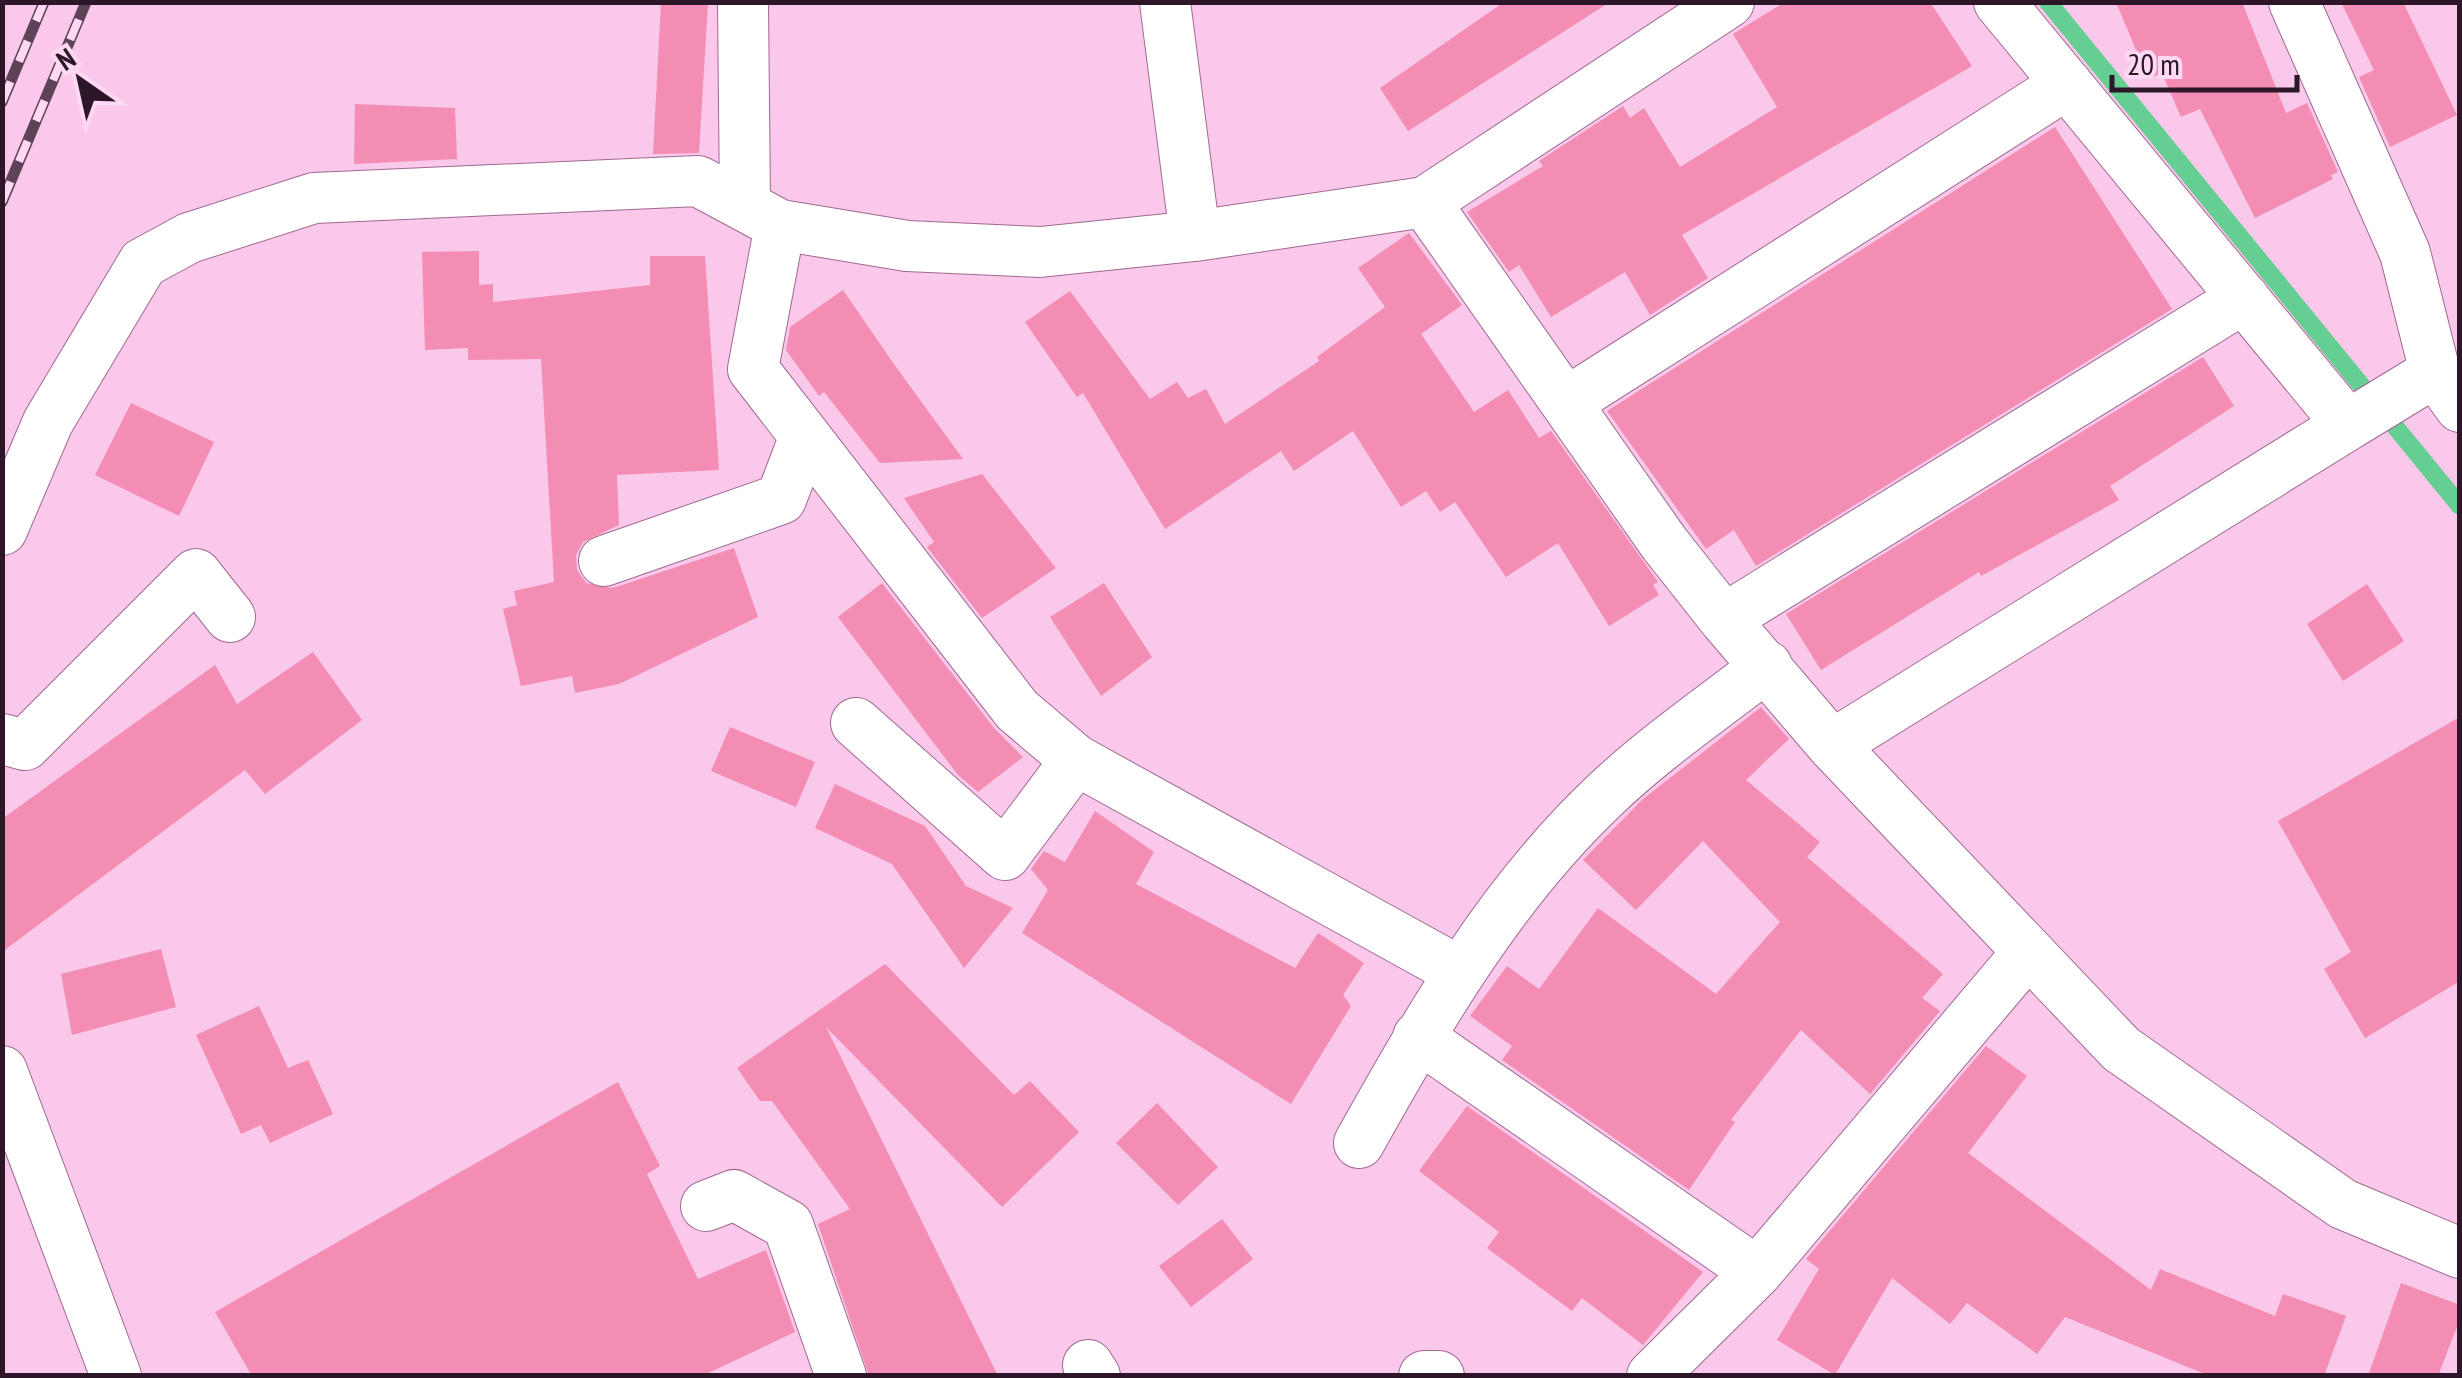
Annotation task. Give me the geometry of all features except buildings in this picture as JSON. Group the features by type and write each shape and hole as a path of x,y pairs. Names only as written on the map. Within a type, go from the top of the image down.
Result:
{"street":[{"path":"743,2 762,215 753,369 1017,710 1076,760 1460,972"},
{"path":"1165,2 1195,236"},
{"path":"2,530 48,422 143,262 189,238 314,198 698,180 762,215 907,246 1040,252 1195,236 1425,202 1729,2"},
{"path":"1999,2 2348,425"},
{"path":"1832,744 2348,425 2434,389 2405,253 2294,2"},
{"path":"1567,402 2066,84"},
{"path":"1425,202 1664,543 1724,619 1832,744 2121,1049 2343,1204 2460,1253"},
{"path":"1724,619 2244,298"},
{"path":"604,560 781,499 805,436"},
{"path":"2,739 26,745 196,574 230,617"},
{"path":"1359,1143 1418,1037 1515,891 1606,794 1766,666"},
{"path":"856,723 1005,855 1076,760"},
{"path":"1652,1376 1756,1272 2028,952"},
{"path":"1418,1037 1756,1272"},
{"path":"2,1071 116,1376"},
{"path":"706,1206 734,1195 788,1226 841,1376"},
{"path":"1424,1376 1439,1376"}],"waterway":[{"path":"2048,2 2460,506"}],"railway":[{"path":"2,102 44,2"},
{"path":"2,202 86,2"}]}
